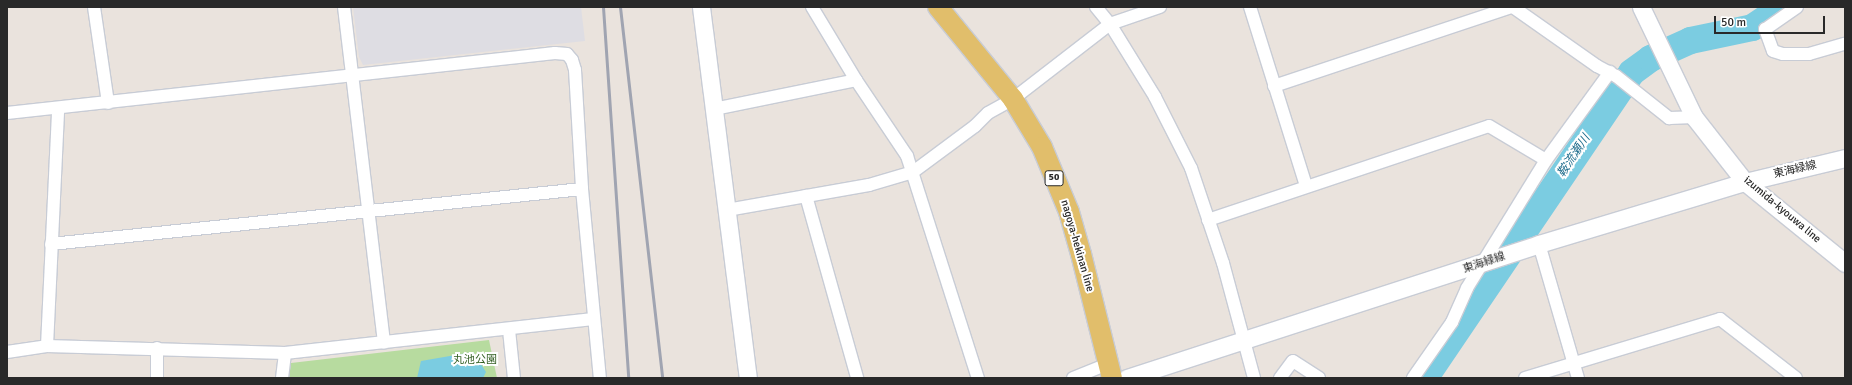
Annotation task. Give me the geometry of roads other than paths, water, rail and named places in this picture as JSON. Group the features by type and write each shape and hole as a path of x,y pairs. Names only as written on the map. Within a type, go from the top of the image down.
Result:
{"main road":[{"path":"701,7 748,378"},
{"name":"nagoya-hekinan line","path":"938,7 1013,99 1042,147 1069,212 1110,371"},
{"name":"izumida-kyouwa line","path":"1641,7 1659,40 1694,117 1745,182 1845,263"},
{"name":"東海緑線","path":"1127,378 1534,246 1745,182 1845,158"}],"street":[{"path":"94,7 108,103"},
{"path":"344,7 350,76 384,343"},
{"path":"812,7 856,80 907,156 978,378"},
{"path":"1096,7 1110,24 1155,96 1187,161 1208,220 1245,339 1254,378"},
{"path":"727,210 869,185 913,172 975,126 988,113 1013,99 1110,24 1160,7"},
{"path":"1250,7 1306,186"},
{"path":"1274,86 1512,7 1597,66 1613,74 1668,118 1694,117"},
{"path":"1797,7 1765,29 1774,51 1783,54 1809,54 1845,44"},
{"path":"7,113 58,109 555,52 567,54 572,60 575,70 582,189 593,319 600,378"},
{"path":"1412,378 1452,322 1467,288 1490,261 1546,160 1613,74"},
{"path":"714,109 856,80"},
{"path":"47,346 58,109"},
{"path":"1208,220 1489,126 1546,160"},
{"path":"51,244 582,189"},
{"path":"806,196 857,378"},
{"path":"1534,246 1578,378"},
{"path":"7,352 47,346 157,348 285,353 509,330 593,319"},
{"path":"1525,378 1720,319 1796,378"},
{"path":"509,330 514,378"},
{"path":"157,348 157,378"},
{"path":"282,378 285,353"},
{"path":"1280,378 1293,361 1319,378"},
{"path":"1073,378 1110,371"}],"water":[{"path":"473,352 486,372 483,378 417,378 421,361"}],"waterway":[{"name":"鞍流瀬川","path":"1424,378 1631,72 1650,58 1690,40 1752,27 1782,7"}],"railway":[{"path":"603,7 628,378"},
{"path":"620,7 662,378"}],"park label":[{"name":"丸池公園","path":"475,360"}]}
